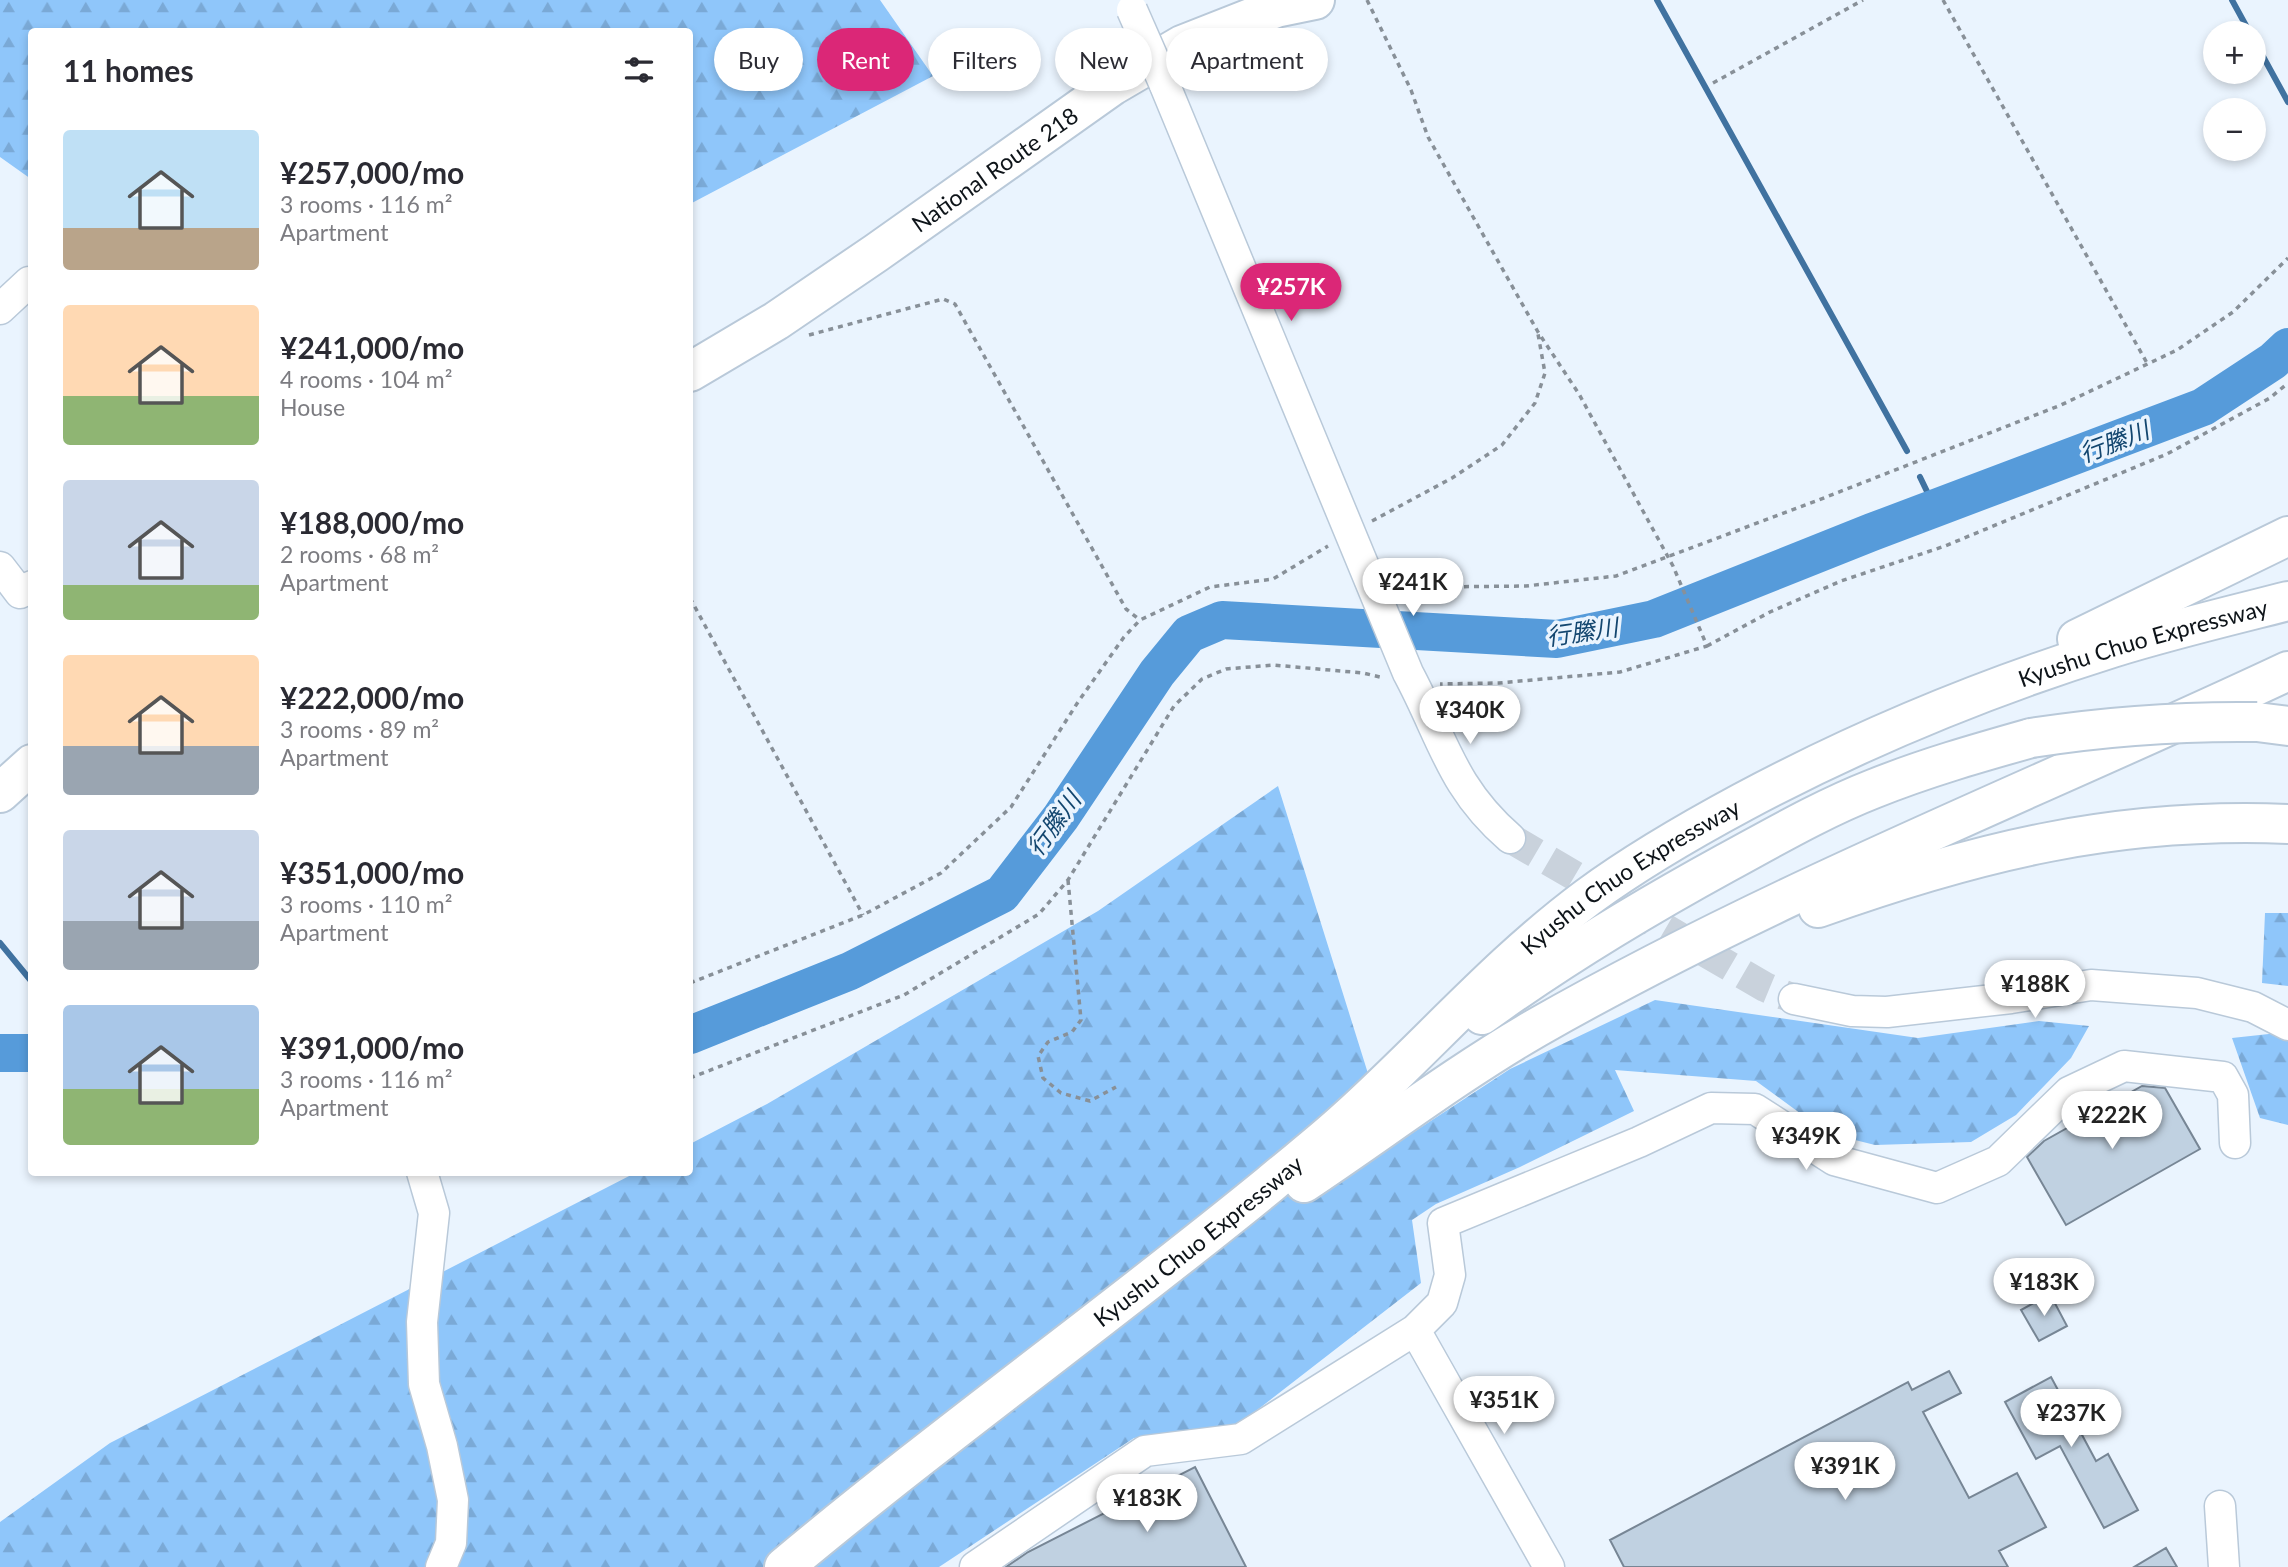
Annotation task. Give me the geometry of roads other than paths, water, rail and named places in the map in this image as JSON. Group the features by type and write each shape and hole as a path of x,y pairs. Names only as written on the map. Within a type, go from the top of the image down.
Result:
{"highway":[{"name":"National Route 218","path":"693,370 776,321 877,253 1112,86 1182,45 1276,8 1315,0"},
{"path":"1886,731 2004,677 2288,536"},
{"name":"Kyushu Chuo Expressway","path":"1363,1126 1514,958 1585,899 1669,843 1780,782 1886,731 2112,648 2288,601"},
{"name":"Kyushu Chuo Expressway","path":"783,1567 969,1417 1194,1245 1363,1126 1436,1090 1492,1054 1721,930 1877,856 2288,671"},
{"path":"1363,1126 1408,1070 1512,993 1703,876 1821,813 1871,790 1919,771 2031,738 2146,723 2202,721 2273,724"},
{"path":"0,793 28,768"},
{"path":"1363,1126 1502,1060 1657,978 1783,923 1892,882 1995,852 2083,835 2181,824 2288,824"}],"street":[{"path":"1130,5 1370,582 1451,767 1488,819 1510,838"},
{"path":"0,309 28,283"},
{"path":"0,567 20,593 28,588"},
{"path":"1794,999 1852,1011 1887,1012 2011,998 2091,985 2197,993 2253,1007 2288,1025"},
{"path":"975,1567 1145,1451 1241,1439 1415,1330 1442,1303 1450,1275 1443,1223 1639,1142 1711,1108 1755,1109 1834,1160 1937,1188 1998,1161 2069,1092 2124,1066 2223,1077 2233,1095 2235,1143"},
{"path":"423,1176 434,1213 422,1322 424,1384 442,1446 453,1500 451,1543 441,1567"},
{"path":"1415,1330 1549,1567"},
{"path":"2220,1506 2224,1567"}],"waterway":[{"path":"1657,0 1907,451"},
{"path":"2232,0 2243,21"},
{"path":"2266,62 2288,102"},
{"name":"行縢川","path":"693,1034 850,971 1002,894 1061,817 1157,673 1189,634 1222,620 1557,639 1654,619 1872,532 2203,407 2273,361 2288,347"},
{"path":"1920,477 1935,508"},
{"path":"0,943 28,977"},
{"name":"行縢川","path":"0,1053 28,1053"}],"tunnel":[{"path":"1510,838 1765,987 1794,999"}]}
